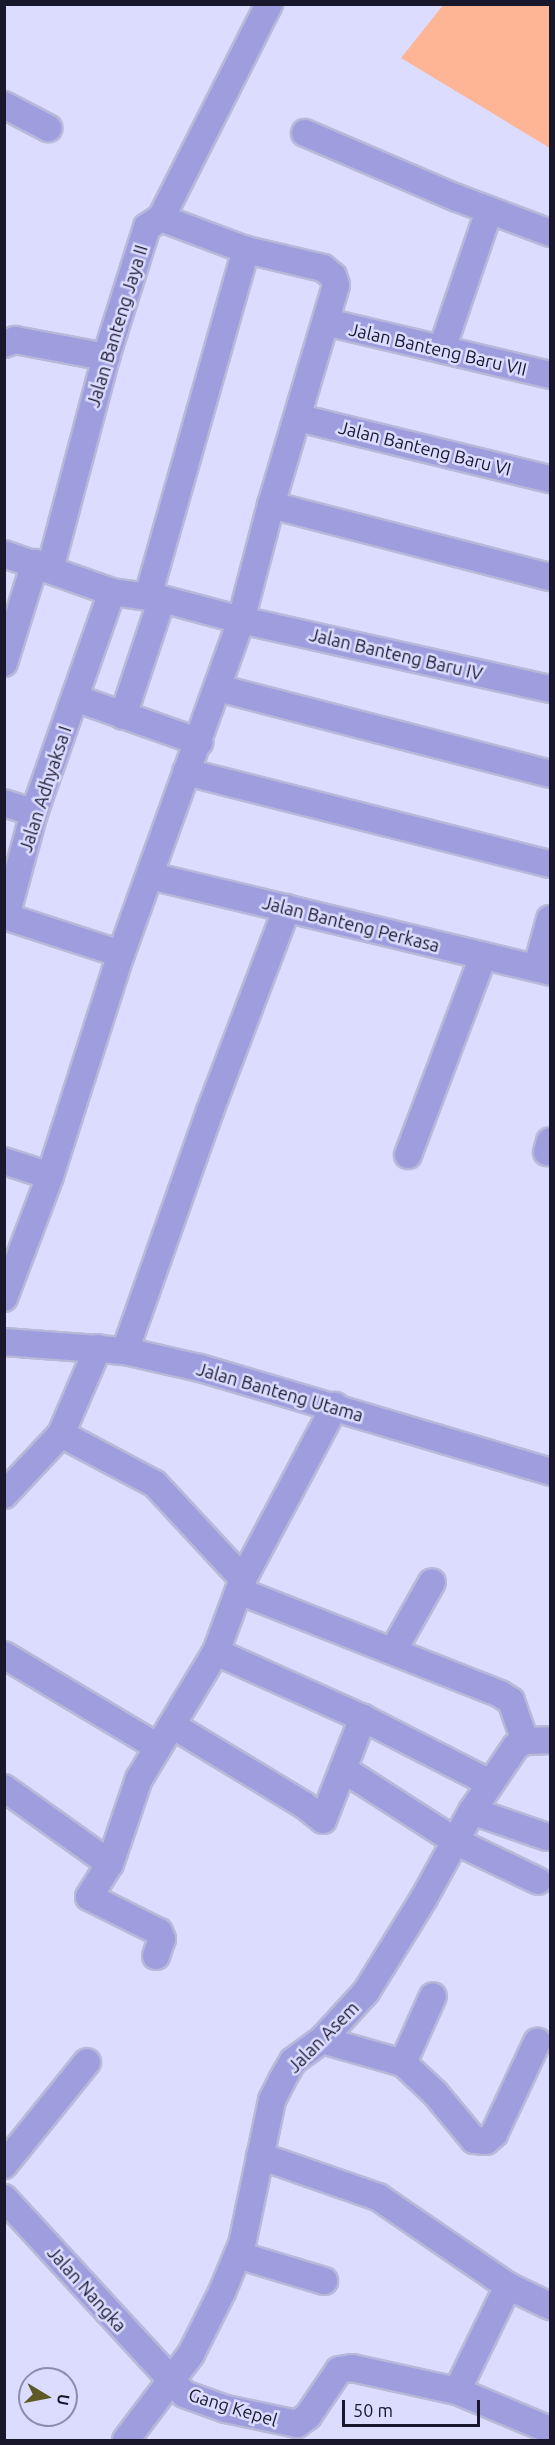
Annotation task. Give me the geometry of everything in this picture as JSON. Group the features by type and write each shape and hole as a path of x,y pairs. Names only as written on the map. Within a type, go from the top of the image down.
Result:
{"street":[{"name":"Jalan Banteng Jaya II","path":"6,653 43,566 105,357 147,227 160,218 269,4"},
{"path":"4,105 48,128"},
{"path":"305,133 489,212 550,233"},
{"path":"441,349 489,212"},
{"path":"4,1298 50,1176 122,954 186,772 219,688 241,620 271,505 336,285 333,276 323,268 246,250 160,218"},
{"path":"123,716 246,250"},
{"name":"Jalan Banteng Baru VII","path":"326,322 550,375"},
{"path":"4,344 15,340 105,357"},
{"name":"Jalan Banteng Baru VI","path":"298,418 550,479"},
{"path":"271,505 550,577"},
{"name":"Jalan Banteng Baru IV","path":"4,554 112,592 155,598 241,620 550,689"},
{"name":"Jalan Adhyaksa I","path":"5,916 34,813 112,592"},
{"path":"219,688 550,774"},
{"path":"75,698 199,742"},
{"path":"186,772 550,864"},
{"path":"4,802 34,813"},
{"name":"Jalan Banteng Perkasa","path":"151,876 544,969"},
{"path":"125,1351 210,1111 287,908"},
{"path":"5,916 122,954"},
{"path":"544,969 550,919"},
{"path":"408,1155 483,956"},
{"path":"4,1161 50,1176"},
{"name":"Jalan Banteng Utama","path":"4,1342 125,1351 200,1368 335,1406 550,1472"},
{"path":"4,1495 61,1434 98,1348"},
{"path":"156,1956 162,1939 159,1932 89,1898 110,1864 140,1779 216,1652 241,1585 335,1406"},
{"path":"61,1434 155,1484 241,1585 511,1701 525,1741 550,1740"},
{"path":"393,1651 432,1582"},
{"path":"216,1652 363,1718 490,1783"},
{"path":"4,1655 158,1747"},
{"path":"172,1725 304,1805 323,1820 363,1718"},
{"name":"Jalan Asem","path":"126,2440 169,2380 191,2354 238,2255 272,2100 309,2049 366,1992 424,1898 472,1810 516,1746 525,1741"},
{"path":"343,1769 455,1841 538,1881"},
{"path":"4,1788 110,1864"},
{"path":"472,1810 547,1837"},
{"path":"403,2063 433,1996"},
{"path":"309,2049 403,2063 435,2093 474,2140 486,2141 494,2134 537,2042"},
{"path":"4,2165 87,2062"},
{"path":"261,2156 384,2200 508,2286 550,2306"},
{"name":"Jalan Nangka","path":"4,2198 169,2380"},
{"path":"238,2255 324,2281"},
{"path":"457,2391 508,2286"},
{"name":"Gang Kepel","path":"169,2380 184,2394 226,2409 297,2424 308,2416 339,2370 344,2368 457,2391 550,2430"}],"shaded area":[{"path":"444,4 550,5 550,148 401,58"}]}
